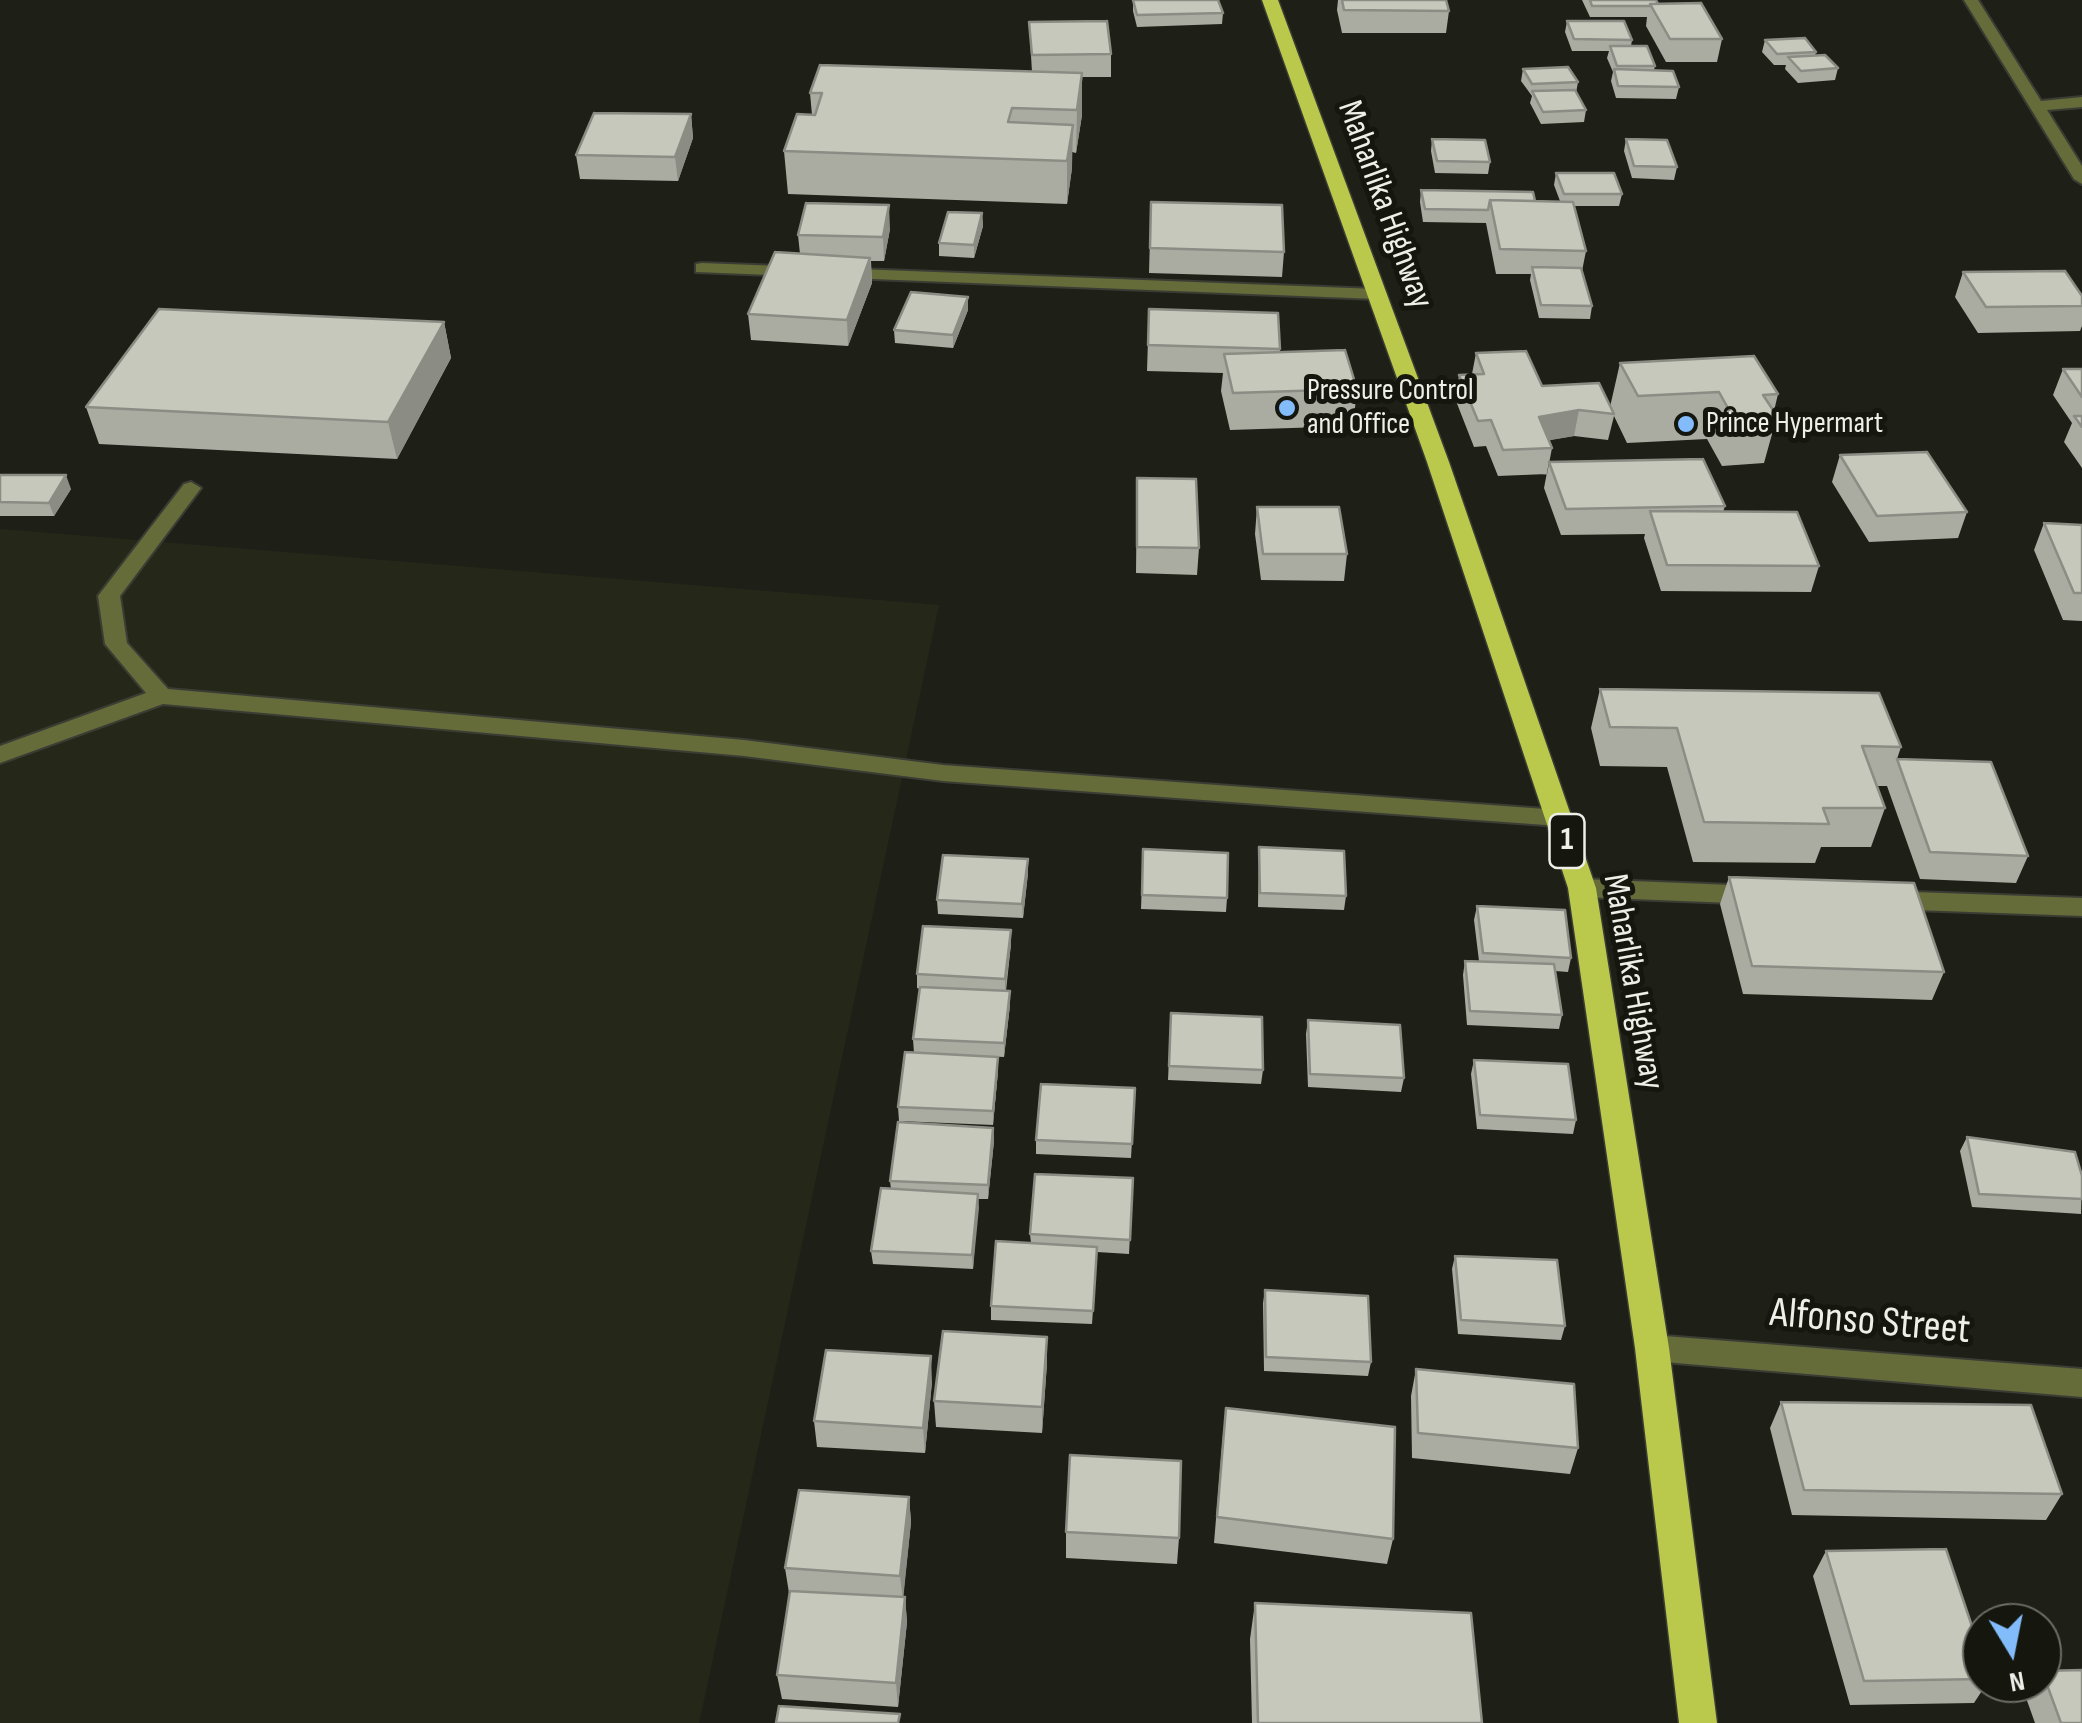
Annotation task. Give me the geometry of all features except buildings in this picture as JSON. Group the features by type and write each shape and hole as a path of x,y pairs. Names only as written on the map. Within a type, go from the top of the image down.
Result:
{"highway":[{"name":"Maharlika Highway","path":"1270,0 1582,888 1652,1348 1698,1723"}],"street":[{"path":"1972,0 2082,179"},
{"path":"2036,106 2082,102"},
{"path":"702,268 1376,294"},
{"path":"161,696 116,644 109,596 191,488"},
{"path":"0,756 161,696 744,748 943,773 1560,818"},
{"path":"1582,888 1779,896"},
{"path":"1858,899 2080,913"},
{"name":"Alfonso Street","path":"1652,1348 2082,1382"}],"shaded area":[{"path":"0,529 939,605 699,1723 0,1723"}],"place":[{"name":"Pressure Control and Office","path":"1287,408"},
{"name":"Prince Hypermart","path":"1686,424"}]}
